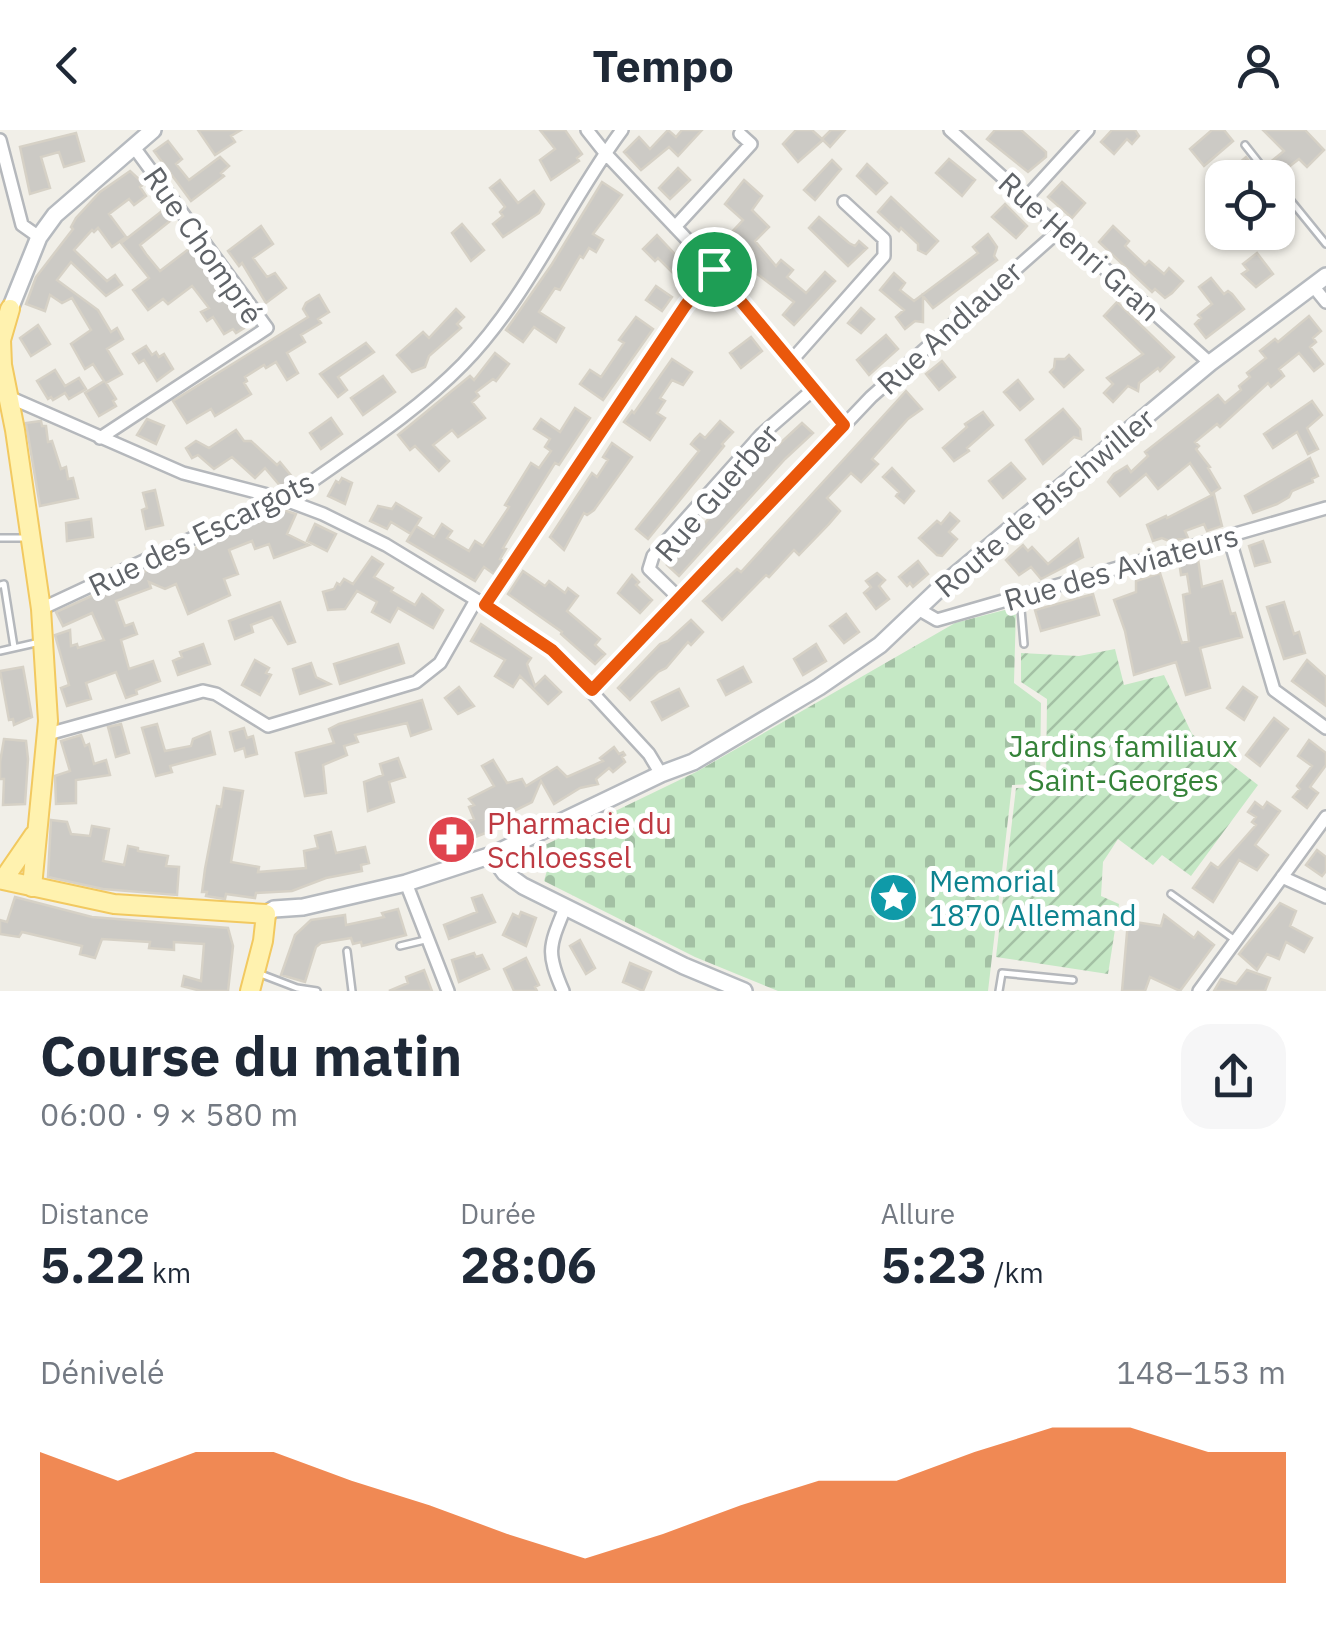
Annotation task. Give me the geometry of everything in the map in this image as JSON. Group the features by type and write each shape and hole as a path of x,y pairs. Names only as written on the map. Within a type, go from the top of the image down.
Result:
{"main road":[{"path":"5,313 1,364 44,641 48,734 32,886"},
{"path":"1,882 36,832"},
{"name":"Route de Bischwiller","path":"1,882 114,904 266,914"},
{"path":"250,991 264,941 266,914"}],"street":[{"path":"5,313 39,238 55,215 153,130"},
{"path":"587,130 714,269 844,425"},
{"name":"Rue des Escargots","path":"41,609 294,494 425,398 465,362 508,306 622,130"},
{"name":"Rue Henri Gran","path":"950,130 1210,363"},
{"path":"1026,198 1088,130"},
{"path":"675,227 751,144 740,134"},
{"path":"0,140 22,225 39,238"},
{"name":"Rue Chompré","path":"100,438 267,328 133,146"},
{"path":"792,360 884,256 884,240 844,202"},
{"name":"Rue Andlauer","path":"592,690 871,397 1062,228"},
{"path":"48,734 203,691 216,694 268,726 416,682 440,663 714,269"},
{"path":"1320,280 1326,302"},
{"name":"Route de Bischwiller","path":"266,914 406,883 492,855 661,774 848,669 1210,363 1320,280"},
{"name":"Rue Guerber","path":"680,599 649,569 653,556 761,436 815,388"},
{"path":"9,397 183,472 282,499 386,545 552,650 649,754 661,774"},
{"name":"Rue des Aviateurs","path":"918,609 937,620 1326,508"},
{"path":"1228,537 1274,690 1326,728"},
{"path":"1198,991 1326,817"},
{"path":"492,855 505,874 565,908 744,991"},
{"path":"1282,877 1326,898"},
{"path":"406,883 448,991"},
{"path":"564,991 550,961 550,944 565,908"}],"lane":[{"path":"1244,145 1257,160"},
{"path":"1295,206 1326,244"},
{"path":"0,538 31,538"},
{"path":"0,585 4,584 14,647"},
{"path":"1019,595 1024,644"},
{"path":"0,651 44,641"},
{"path":"521,863 550,865"},
{"path":"1171,894 1235,940"},
{"path":"400,946 428,939"},
{"path":"346,951 352,991"},
{"path":"256,972 297,988 317,991"},
{"path":"999,991 1002,974 1073,980"}],"green space":[{"path":"1016,607 1014,683 1041,703 1040,784 1012,785 988,991 778,991 695,957 544,881 550,860 545,855 545,845 696,772 955,623"},
{"name":"Jardins familiaux Saint-Georges","path":"1115,649 1124,685 1164,675 1192,734 1258,785 1191,876 1162,855 1153,865 1118,839 1103,862 1101,896 1119,904 1108,974 996,957 1016,788 1046,787 1047,699 1021,682 1021,653 1079,656"}],"building":[{"path":"198,130 241,130 231,136 235,142 215,155"},
{"path":"540,130 565,130 582,154 577,158 579,161 551,180 540,160 555,149"},
{"path":"668,130 676,137 682,130 702,130 678,156 669,147 641,170 624,152 639,137 650,149"},
{"path":"796,130 812,130 822,139 831,130 845,130 830,147 823,140 798,162 783,144"},
{"path":"995,130 1021,130 1046,152 1046,157 1028,172 987,139"},
{"path":"1112,130 1135,130 1139,136 1132,144 1127,139 1114,154 1101,142"},
{"path":"1212,130 1224,130 1233,141 1211,160 1205,160 1204,166 1190,149"},
{"path":"1263,130 1305,130 1324,150 1307,167 1299,159 1273,160 1284,151"},
{"path":"76,133 84,161 64,167 59,152 41,157 50,188 30,194 20,147"},
{"path":"168,141 182,159 176,164 189,180 220,157 229,166 221,173 224,176 191,201 154,151"},
{"path":"949,159 975,180 962,196 936,173"},
{"path":"832,160 841,169 815,200 804,190"},
{"path":"867,164 887,183 876,194 857,176"},
{"path":"678,168 690,180 670,199 659,188"},
{"path":"130,171 144,184 140,187 146,196 134,205 129,199 109,214 126,237 112,247 98,228 74,250 107,281 115,275 122,285 106,296 71,262 57,280 98,310 111,332 117,328 123,339 107,349 122,374 106,383 116,406 99,416 85,393 104,381 93,364 85,369 71,344 91,330 72,298 62,303 50,295 45,311 26,304 36,277 73,229 76,218 100,192"},
{"path":"500,180 518,203 534,191 544,204 539,213 503,237 493,224 503,216 500,212 505,207 490,188"},
{"path":"744,180 762,196 752,210 769,227 755,241 776,266 781,260 793,270 787,277 806,293 825,272 835,281 794,325 783,315 794,302 752,270 747,274 736,261 751,249 732,232 743,220 725,204"},
{"path":"602,182 622,195 593,234 603,240 596,252 589,248 583,258 580,256 560,290 555,288 539,312 564,328 556,342 534,327 523,342 506,330"},
{"path":"1062,182 1085,203 1072,218 1048,197"},
{"path":"891,197 938,241 926,254 901,228 899,231 878,212"},
{"path":"1005,204 1027,226 1016,238 992,217"},
{"path":"162,211 170,221 140,245 146,254 160,271 194,245 205,260 202,263 239,312 249,319 241,323 244,328 224,334 213,317 207,321 201,312 209,308 192,286 168,304 163,299 148,310 133,290 149,278 121,243"},
{"path":"819,217 849,243 855,246 859,241 867,248 848,266 809,228"},
{"path":"462,224 484,250 471,261 452,233"},
{"path":"261,226 273,244 253,258 267,277 275,273 286,288 266,303 242,263 239,266 228,251"},
{"path":"1113,226 1129,241 1125,246 1145,265 1149,261 1164,274 1169,268 1183,281 1172,293 1165,298 1155,289 1152,292 1099,242"},
{"path":"988,234 997,247 997,260 933,308 923,296 923,322 915,321 905,329 896,317 904,310 880,290 894,273 905,283 900,290 914,301 978,253 973,247"},
{"path":"657,235 686,266 676,276 643,249"},
{"path":"1257,253 1273,274 1256,287 1242,274 1248,270 1243,264"},
{"path":"1211,278 1244,309 1206,338 1195,324 1201,318 1198,315 1212,304 1199,287"},
{"path":"656,286 672,297 662,311 646,300"},
{"path":"319,295 329,312 318,319 321,323 301,335 305,342 287,353 298,373 287,380 276,362 266,368 264,365 245,377 251,394 215,416 211,409 187,423 173,401 308,317 303,309 306,303"},
{"path":"1117,302 1174,357 1139,383 1138,391 1128,386 1113,402 1104,393 1113,384 1107,378 1143,354 1104,316"},
{"path":"861,308 874,319 861,333 848,323"},
{"path":"456,309 464,317 457,324 461,328 429,356 425,367 412,372 397,355 423,332 429,338"},
{"path":"1309,316 1321,331 1310,347 1323,364 1314,371 1299,353 1279,369 1284,376 1271,387 1268,383 1220,427 1217,424 1195,442 1220,488 1211,494 1190,463 1158,489 1146,474 1120,496 1108,482 1114,474 1127,466 1131,472 1148,456 1145,452 1218,395 1225,403 1241,390 1239,386 1250,377 1247,373 1266,358 1260,351 1275,339 1278,342"},
{"path":"636,317 653,329 603,400 580,384 590,370 601,377 624,343 619,340"},
{"path":"38,325 50,344 31,356 20,338"},
{"path":"886,335 898,349 869,375 857,360"},
{"path":"751,337 762,351 741,368 730,353"},
{"path":"366,343 374,352 338,377 347,390 338,397 320,374"},
{"path":"146,346 152,355 164,354 173,369 157,381 144,360 139,363 133,354"},
{"path":"495,353 509,364 496,381 493,379 476,392 479,396 472,402 485,418 458,437 452,430 433,445 449,461 439,471 415,446 410,450 398,435 470,376 474,380"},
{"path":"1069,355 1083,370 1064,387 1050,372 1055,359"},
{"path":"672,359 692,372 683,385 672,380 660,398 665,401 657,413 665,418 650,440 624,422"},
{"path":"942,361 955,377 939,390 926,374"},
{"path":"55,370 65,386 79,378 86,389 69,399 65,393 48,399 37,381"},
{"path":"383,376 395,392 363,415 351,398"},
{"path":"1018,380 1033,399 1020,410 1004,392"},
{"path":"906,391 922,409 872,459 878,464 861,482 851,473 827,498 840,511 829,524 799,555 794,550 769,577 766,575 722,620 703,601 737,569 741,572"},
{"path":"1312,401 1322,415 1307,428 1318,449 1308,454 1297,432 1273,448 1264,434"},
{"path":"575,408 590,418 530,503 503,548 503,561 494,574 484,567 475,581 407,541 416,526 434,537 442,524 452,531 447,538 469,551 475,541 483,546 531,463 539,468 551,451 545,447 550,439 534,429 541,419 560,432"},
{"path":"1063,409 1080,429 1081,439 1074,437 1043,464 1026,440"},
{"path":"983,412 993,425 954,461 943,448 967,427 965,424"},
{"path":"331,418 342,434 321,449 310,433"},
{"path":"147,419 164,426 156,444 137,435"},
{"path":"41,421 61,469 66,467 68,479 73,478 78,498 40,506 26,423"},
{"path":"720,421 733,432 648,539 636,529 699,451 691,444 700,434 705,438"},
{"path":"802,423 813,433 679,576 667,565 766,455 762,452 769,444 774,449"},
{"path":"236,430 244,441 251,441 277,465 280,462 294,479 282,488 265,468 255,478 232,457 214,469 198,455 192,458 186,448 196,441 209,448"},
{"path":"612,443 632,457 594,510 584,513 564,550 550,537 592,473 597,477 608,460 603,457"},
{"path":"1310,458 1318,476 1313,482 1292,491 1277,504 1253,513 1245,496"},
{"path":"1011,463 1025,479 1003,498 989,481"},
{"path":"892,468 914,491 904,503 896,496 899,492 883,477"},
{"path":"342,478 352,483 345,504 328,496"},
{"path":"155,490 163,525 146,529 143,493"},
{"path":"1214,494 1222,526 1207,531 1204,524 1185,531 1188,538 1153,541 1147,525"},
{"path":"396,503 421,518 411,534 391,522 387,529 370,521 378,506 392,509"},
{"path":"280,509 296,514 287,534 309,545 274,558 269,544 255,549 252,541 229,550 238,574 224,579 230,595 188,614 176,584 165,589 149,582 151,588 116,601 125,626 133,623 137,634 121,640 129,669 153,661 160,681 126,698 116,672 86,683 91,699 67,706 61,688 69,685 55,635 70,630 71,646 77,644 78,648 104,640 92,613 63,626 56,612 128,585 126,580"},
{"path":"950,513 959,521 949,532 957,539 942,556 937,555 919,538"},
{"path":"91,519 93,537 67,541 66,523"},
{"path":"315,524 336,534 327,551 307,541"},
{"path":"1078,539 1083,557 1041,579 1031,567 1019,575 1006,560 1023,545 1028,551 1032,547 1048,564"},
{"path":"1263,541 1270,562 1255,566 1249,546"},
{"path":"372,557 383,564 374,577 393,588 391,591 415,605 422,594 443,610 433,628 398,608 390,622 372,612 377,602 357,591 345,609 328,610 323,592 334,589 344,579 353,584"},
{"path":"1198,559 1202,587 1222,581 1242,637 1200,648 1210,688 1186,695 1176,662 1134,675 1114,600 1136,592 1136,581 1160,573 1182,643 1189,641 1183,595 1190,593 1187,574 1181,575 1179,561"},
{"path":"918,561 928,574 913,587 910,583 907,586 899,577"},
{"path":"523,571 545,586 549,581 565,593 568,588 578,596 567,611 600,639 595,645 605,654 595,664 562,632 508,594"},
{"path":"877,573 885,580 879,586 889,599 876,609 864,593 871,587 866,581"},
{"path":"632,575 639,582 636,585 652,600 640,613 618,593"},
{"path":"1093,594 1099,615 1041,631 1035,610"},
{"path":"280,602 295,642 288,644 272,617 251,625 253,632 235,639 229,621"},
{"path":"1284,602 1305,653 1284,659 1267,607"},
{"path":"846,614 859,632 844,643 830,626"},
{"path":"691,620 703,632 630,700 618,688 660,644"},
{"path":"481,624 531,658 527,664 535,686 545,676 561,692 548,704 520,676 513,687 495,676 505,660 471,641"},
{"path":"203,644 210,664 178,675 173,661 182,657 180,652"},
{"path":"398,644 404,663 340,684 334,664"},
{"path":"816,644 826,661 803,675 794,659"},
{"path":"255,660 269,668 266,673 271,675 260,695 242,685"},
{"path":"1307,660 1326,677 1326,706 1292,681"},
{"path":"311,663 316,677 330,684 300,694 293,669"},
{"path":"23,667 32,717 14,725 13,719 9,720 0,671"},
{"path":"743,667 751,682 726,695 718,680"},
{"path":"459,687 474,706 458,714 445,698"},
{"path":"1243,687 1257,697 1244,720 1227,708"},
{"path":"679,689 688,706 662,720 652,702"},
{"path":"422,700 431,729 411,736 407,723 355,735 358,742 344,746 347,755 323,765 326,793 305,796 296,753 334,743 329,729 339,724"},
{"path":"1274,718 1288,729 1260,766 1246,755"},
{"path":"121,724 129,753 116,757 108,727"},
{"path":"157,724 165,751 191,746 193,739 210,732 215,754 170,766 172,772 156,776 142,728"},
{"path":"244,728 247,738 253,736 257,754 246,757 244,748 235,751 230,732"},
{"path":"81,735 85,746 89,744 94,764 106,760 110,775 76,780 76,803 56,804 55,776 70,771 61,741"},
{"path":"4,739 26,741 25,804 3,805 0,762"},
{"path":"1309,740 1326,753 1326,765 1310,787 1318,793 1307,808 1293,797 1312,766 1298,756"},
{"path":"614,747 619,754 623,752 625,762 613,772 609,768 596,779 598,784 580,788 554,804 541,781 532,802 504,816 508,824 445,849 439,833 474,819 469,807 474,805 469,799 494,786 482,766 493,760 507,783 522,779 526,786 557,767 567,777 603,761 600,758"},
{"path":"398,758 405,777 389,782 394,802 368,811 364,782 383,775 380,764"},
{"path":"224,788 243,791 231,862 259,867 258,872 306,868 304,851 318,848 315,836 331,832 336,853 365,847 369,863 361,865 362,871 326,878 292,891 256,893 255,898 206,896 207,892 202,892 205,869"},
{"path":"1255,802 1263,808 1267,802 1280,811 1255,845 1268,855 1257,870 1239,860 1213,902 1193,888 1211,863 1218,868 1256,825 1252,822 1256,817 1248,812"},
{"path":"51,820 67,822 71,834 90,836 92,826 109,829 103,861 124,865 128,846 168,856 166,866 179,867 177,895 103,889 48,877"},
{"path":"1317,850 1326,857 1322,876 1306,865"},
{"path":"482,895 495,922 449,939 444,925 477,912 472,898"},
{"path":"15,897 92,917 228,928 233,946 228,991 182,986 184,976 201,981 204,944 174,942 174,950 149,948 150,942 102,939 95,958 80,954 82,946 22,932 19,937 0,934 0,920 7,922"},
{"path":"1280,903 1296,911 1290,926 1312,938 1304,952 1286,942 1279,959 1267,954 1257,970 1239,954"},
{"path":"398,909 406,935 362,946 361,942 353,944 351,938 321,943 316,947 305,982 281,975 295,935 311,920 345,915 346,925 384,917 382,913"},
{"path":"521,912 536,918 526,946 503,935 513,914 519,917"},
{"path":"1164,915 1194,938 1198,932 1214,945 1180,991 1150,977 1145,991 1122,991 1128,921 1161,926"},
{"path":"580,940 595,968 586,974 570,946"},
{"path":"474,953 476,957 482,955 489,969 459,982 452,960"},
{"path":"526,958 539,985 535,987 537,991 514,991 504,969"},
{"path":"630,963 651,972 643,991 623,982"},
{"path":"424,970 432,991 389,991 408,983 406,977"},
{"path":"1247,970 1270,978 1265,991 1214,991 1221,979 1236,984"}],"place":[{"name":"Pharmacie du Schloessel","path":"452,839"},
{"name":"Memorial 1870 Allemand","path":"894,897"}],"route":[{"path":"714,269 844,425 592,690 552,650 485,605 685,306 714,269"}]}
